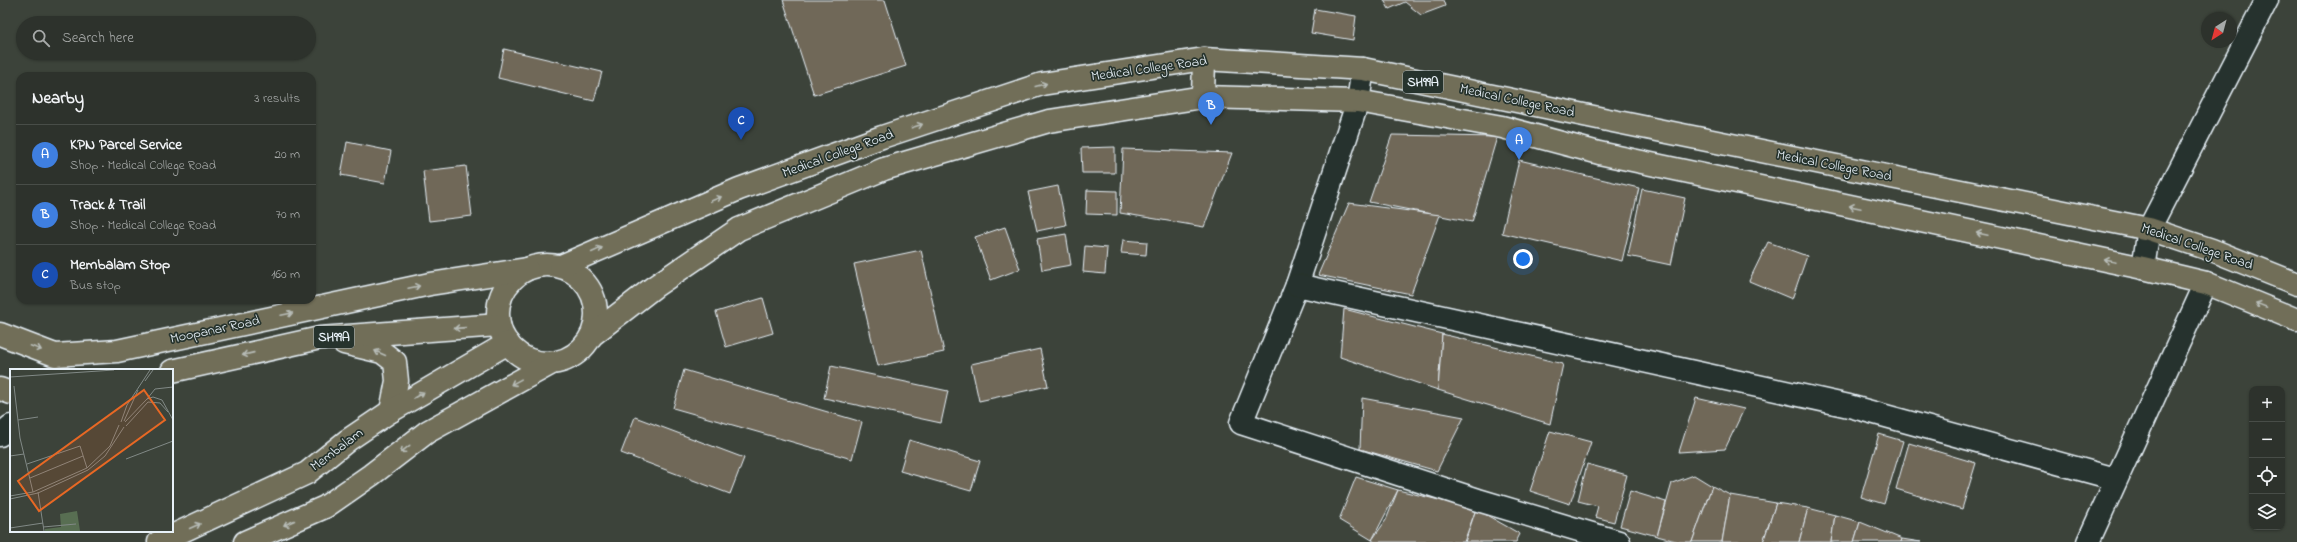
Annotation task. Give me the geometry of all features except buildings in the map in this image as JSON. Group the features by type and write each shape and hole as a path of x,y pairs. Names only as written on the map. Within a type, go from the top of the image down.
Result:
{"main road":[{"name":"Medical College Road","path":"562,266 739,189 882,137 1042,84 1204,59 1363,69 2149,229 2212,250 2297,284"},
{"path":"1203,97 1204,59"},
{"name":"Medical College Road","path":"592,335 654,287 739,229 884,169 1049,121 1203,97 1358,101 1502,128 1606,155 2143,268 2206,283 2297,320"},
{"name":"SH99A","path":"550,265 562,266 577,274 588,287 596,302 597,319 592,335 585,346 575,355 563,361 550,364 534,362 520,354 503,334 498,311 501,298 506,286 516,276 527,269 550,265"},
{"name":"Moopanar Road","path":"0,334 55,355 117,351 430,284 527,269"},
{"name":"SH99A","path":"173,371 320,338 503,334"},
{"name":"Membalam","path":"159,542 307,473 348,440 503,334"},
{"path":"320,338 382,352 394,362 398,381 391,411"},
{"path":"245,542 325,507 371,475 427,432 550,364"},
{"path":"0,389 10,393"}],"street":[{"path":"2143,268 2149,229 2267,0"},
{"path":"1363,69 1358,101 1297,285 1241,423 1478,500 1620,542"},
{"path":"2088,542 2206,283"},
{"path":"1297,285 1849,406 2116,479"},
{"path":"0,435 10,427"}],"place":[{"name":"Track & Trail","path":"1211,125"},
{"name":"Membalam Stop","path":"741,140"},
{"name":"KPN Parcel Service","path":"1519,160"}]}
